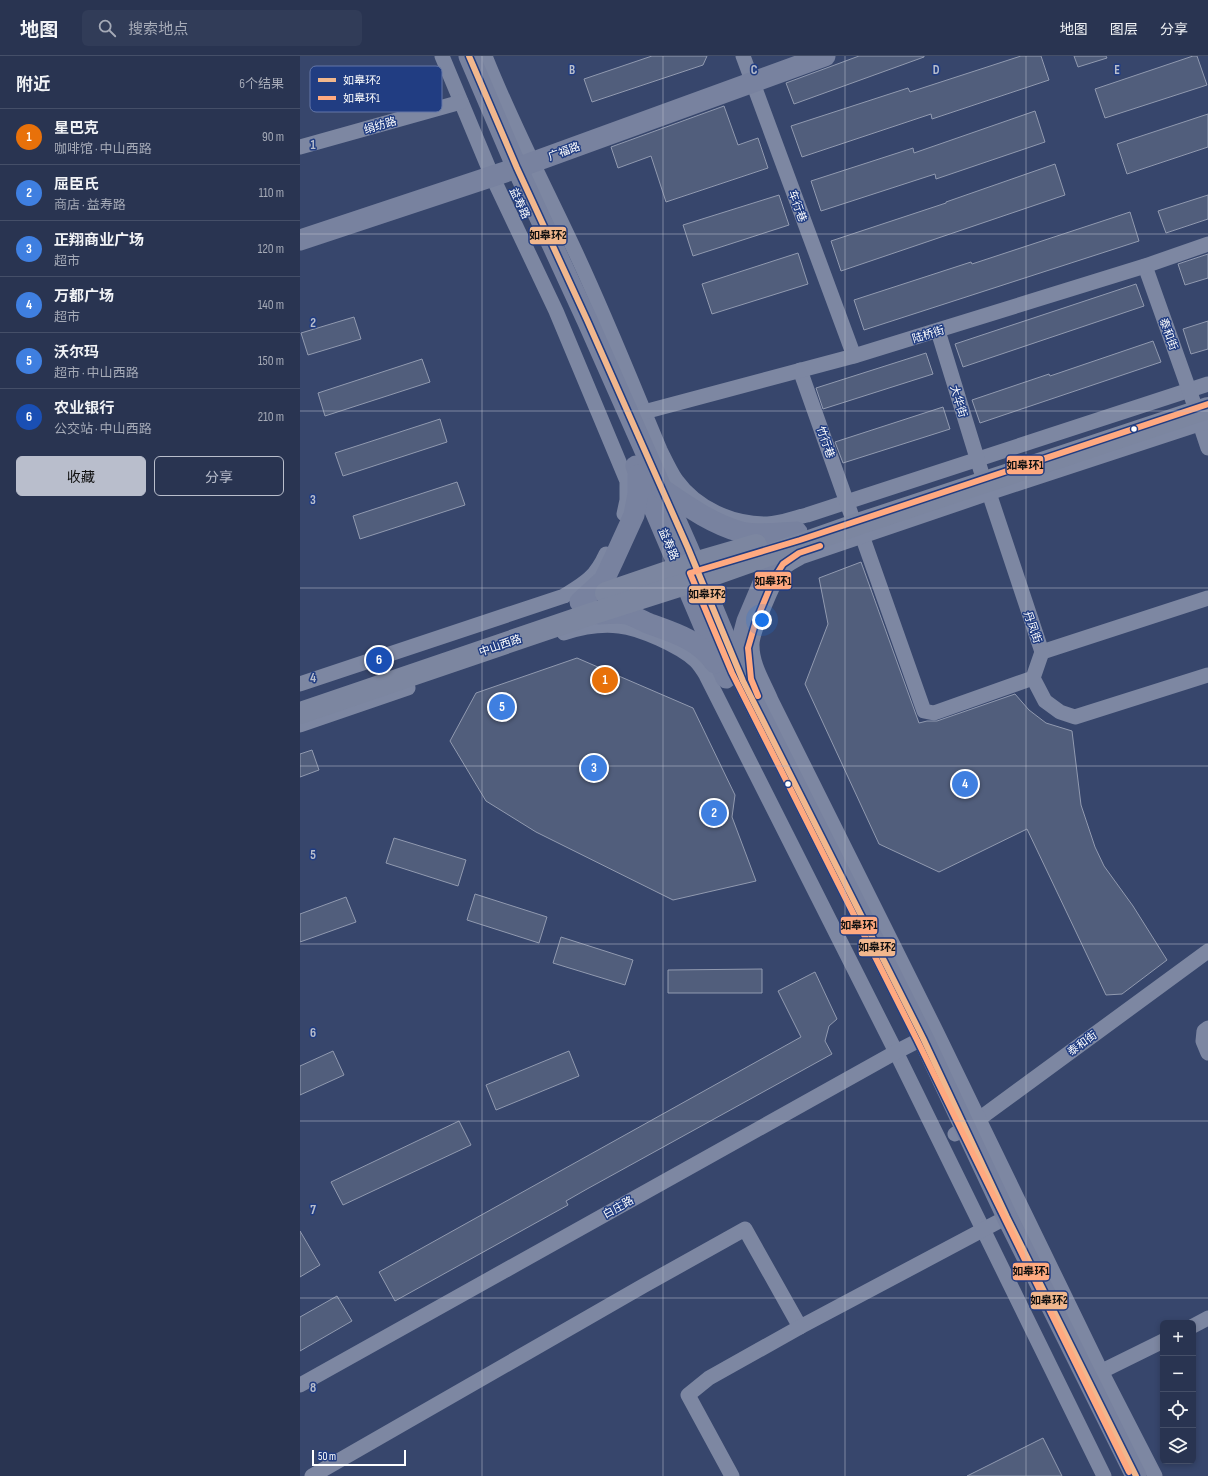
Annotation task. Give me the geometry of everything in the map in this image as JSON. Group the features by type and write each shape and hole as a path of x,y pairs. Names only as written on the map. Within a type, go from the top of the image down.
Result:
{"main road":[{"name":"益寿路","path":"456,56 587,320 662,490 690,574"},
{"name":"益寿路","path":"469,56 511,169 638,471 690,574 734,679 916,1041 966,1127 996,1223 1122,1476"},
{"name":"广福路","path":"300,240 511,169 825,56"},
{"name":"中山西路","path":"300,698 586,608 983,476 1200,408"},
{"path":"638,471 638,494 634,515 604,580 586,608 627,614 691,640 709,654 734,679"},
{"path":"662,490 717,524 742,532 796,539"},
{"path":"734,679 747,621 766,576 777,558 796,539"},
{"name":"中山西路","path":"300,713 586,608"},
{"name":"益寿路","path":"996,1223 1094,1375 1136,1476"}],"street":[{"path":"442,56 461,102 574,250 660,450 676,479 688,494 720,516 743,521 768,524 807,516 854,519"},
{"path":"300,684 564,596 588,581 600,568 624,516 627,500 626,481 556,311 511,169 502,97 485,56"},
{"name":"车行巷","path":"743,56 854,356"},
{"name":"绢纺路","path":"442,107 461,102"},
{"name":"绢纺路","path":"300,147 425,112"},
{"name":"陆桥街","path":"644,412 854,356 938,331 1145,266 1208,244"},
{"name":"泰和街","path":"1145,266 1200,408 1208,448"},
{"name":"大华街","path":"938,331 983,476"},
{"name":"竹行巷","path":"800,370 924,711 934,713 1033,678"},
{"path":"1200,408 1208,384"},
{"name":"丹凤街","path":"983,476 1042,652 1208,598"},
{"path":"854,519 783,569 772,587 756,627 752,645 755,665 1104,1476"},
{"path":"300,725 576,630 600,626 620,626 660,638 685,652 696,661 706,675 966,1127 1094,1375 1155,1476"},
{"path":"1042,652 1033,678 1045,701 1060,712 1075,716 1208,675"},
{"name":"泰和街","path":"966,1127 1208,951"},
{"path":"1208,1028 1204,1031 1202,1041 1208,1053"},
{"name":"白庄路","path":"300,1385 916,1041"},
{"path":"732,1476 688,1395 709,1378 800,1327 996,1223"},
{"path":"312,1476 745,1229 800,1327"},
{"path":"1196,1324 1208,1318"},
{"path":"1094,1375 1160,1342"}],"building":[{"path":"652,56 707,56 703,65 592,102 584,79"},
{"path":"859,56 924,57 794,104 786,83"},
{"path":"1021,56 1041,56 1049,80 932,119 931,114 802,157 791,126 908,88 910,92"},
{"path":"1074,56 1106,56 1107,58 1078,67"},
{"path":"1193,56 1197,56 1207,85 1105,118 1095,89"},
{"path":"724,106 738,145 758,138 768,168 666,202 651,156 618,168 611,147"},
{"path":"1035,111 1045,142 936,179 935,174 821,211 811,181 913,148 914,153"},
{"path":"1208,114 1208,147 1127,174 1117,144"},
{"path":"1055,164 1065,195 841,271 831,241 946,203"},
{"path":"779,195 789,225 693,256 683,225"},
{"path":"1208,195 1208,219 1166,233 1158,211"},
{"path":"1130,212 1139,241 864,330 854,300 971,262 972,264"},
{"path":"798,253 808,284 712,314 702,284"},
{"path":"1208,254 1208,278 1185,285 1178,264"},
{"path":"1136,284 1144,306 963,367 955,344"},
{"path":"354,317 361,339 308,355 301,333"},
{"path":"1208,321 1208,349 1191,354 1183,329"},
{"path":"1153,341 1161,362 980,423 972,400 1049,374 1050,376"},
{"path":"926,353 933,374 823,409 816,388"},
{"path":"422,359 430,382 325,416 318,393"},
{"path":"943,407 950,429 843,463 835,442"},
{"path":"440,419 447,442 343,476 335,453"},
{"path":"457,482 465,505 360,539 353,516"},
{"path":"861,562 919,723 937,721 1015,694 1029,710 1046,723 1072,731 1081,805 1095,847 1104,866 1133,906 1167,960 1122,994 1106,995 1027,829 939,872 879,844 805,684 828,624 819,578"},
{"path":"577,658 693,708 735,795 732,817 756,881 673,900 536,832 486,801 450,741 476,693"},
{"path":"312,750 319,770 300,777 300,754"},
{"path":"394,838 466,860 458,886 386,863"},
{"path":"475,894 547,917 539,943 467,920"},
{"path":"346,897 356,922 300,942 300,914"},
{"path":"561,937 633,960 625,985 553,963"},
{"path":"762,969 762,993 668,993 668,970"},
{"path":"815,972 837,1019 829,1026 825,1041 832,1054 587,1189 566,1201 568,1205 395,1301 379,1272 801,1037 778,991"},
{"path":"333,1051 344,1075 300,1095 300,1066"},
{"path":"569,1051 579,1076 496,1110 486,1085"},
{"path":"459,1121 471,1145 343,1205 331,1182"},
{"path":"300,1231 320,1265 300,1277"},
{"path":"337,1296 352,1321 300,1351 300,1317"},
{"path":"1043,1438 1062,1476 967,1476"}],"transit line":[{"name":"如皋环2","path":"469,56 517,168 587,320 688,548 743,681 923,1038 1007,1217 1136,1476"},
{"name":"如皋环1","path":"1129,1472 917,1040 732,673 690,573 800,540 1208,404"},
{"name":"如皋环1","path":"758,696 751,679 748,648 755,624 773,580 783,564 799,553 820,546"}],"place":[{"name":"农业银行","path":"379,660"},
{"name":"星巴克","path":"605,680"},
{"name":"沃尔玛","path":"502,707"},
{"name":"正翔商业广场","path":"594,768"},
{"name":"万都广场","path":"965,784"},
{"name":"屈臣氏","path":"714,813"}]}
